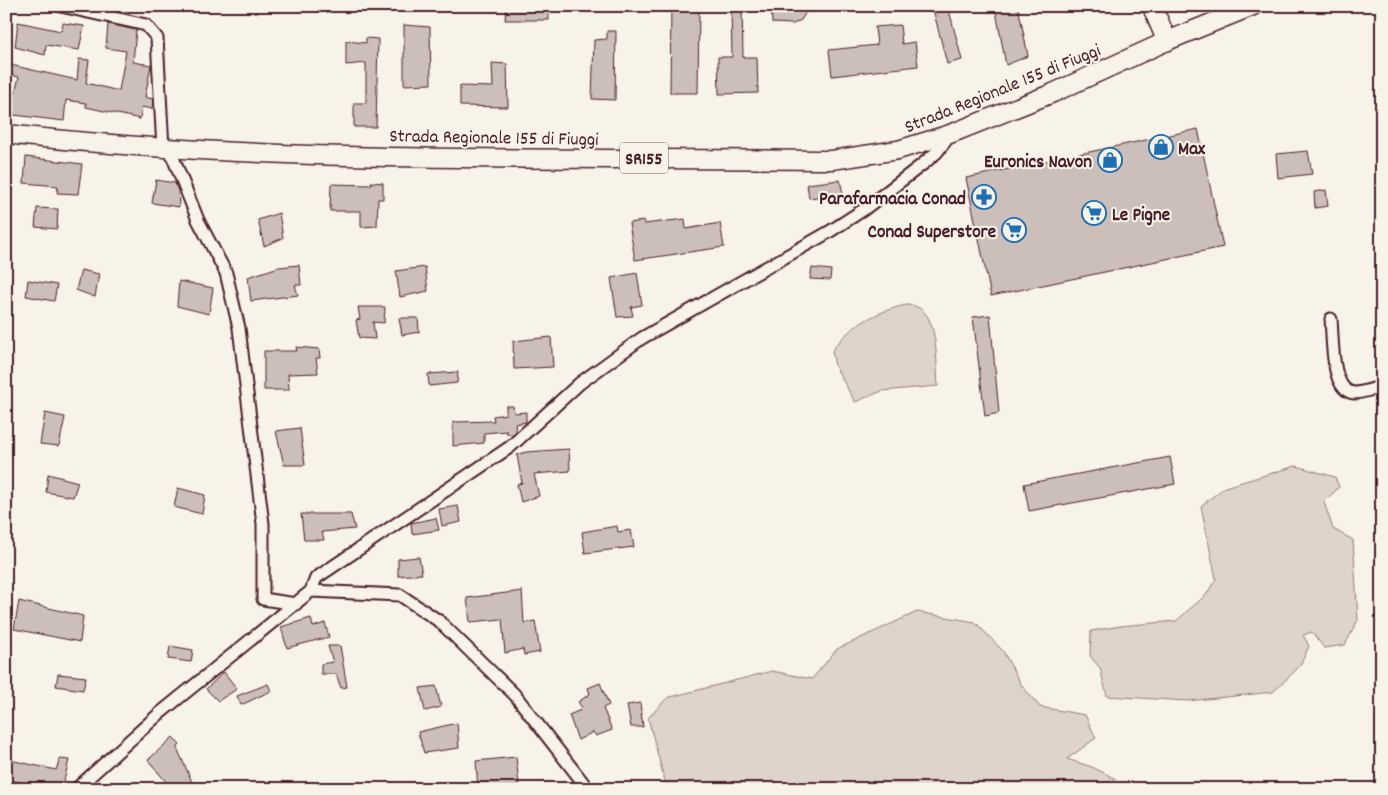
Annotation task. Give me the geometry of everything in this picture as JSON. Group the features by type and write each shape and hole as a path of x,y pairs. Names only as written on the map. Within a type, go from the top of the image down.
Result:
{"highway":[{"path":"1152,6 1167,41"}],"main road":[{"name":"Strada Regionale 155 di Fiuggi","path":"6,134 166,150 263,154 832,160 898,150 950,134 1053,93 1167,41 1253,6"}],"street":[{"path":"61,6 146,25 157,38 166,150 198,220 226,273 239,328 264,538 263,599 296,604"},
{"path":"76,789 159,714 312,591 316,578 510,447 580,383 634,344 829,232 863,210 930,158 950,134"},
{"path":"1331,318 1337,378 1343,388 1354,393 1382,387"},
{"path":"312,591 400,595 439,621 515,695 588,789"}],"shaded area":[{"path":"913,305 924,312 933,330 938,386 882,391 855,402 835,366 832,351 846,334 864,321 885,311"},
{"path":"1296,466 1335,477 1339,487 1324,502 1333,529 1353,540 1358,620 1345,645 1324,648 1312,632 1303,635 1309,646 1300,666 1273,692 1188,701 1107,696 1100,668 1090,656 1091,631 1120,626 1176,621 1206,595 1216,579 1201,506 1225,487"},
{"path":"917,612 975,622 1003,651 1022,686 1040,707 1085,715 1096,738 1067,759 1092,767 1116,779 1092,789 667,789 648,718 667,698 772,671 812,679 837,649"}],"building":[{"path":"506,6 549,6 549,20 505,20"},
{"path":"671,6 699,6 698,93 670,93"},
{"path":"731,6 742,6 743,57 757,57 758,93 719,94 718,57 732,57"},
{"path":"771,6 810,6 801,20 793,24 772,23"},
{"path":"948,6 962,60 947,64 933,9"},
{"path":"995,6 1018,6 1028,56 1006,65"},
{"path":"18,22 61,31 63,23 84,26 79,50 46,45 45,55 15,47"},
{"path":"108,24 136,30 133,62 151,65 145,97 153,99 152,109 142,107 140,119 86,107 86,103 66,100 64,121 6,114 6,96 14,97 19,77 6,74 6,64 77,80 79,59 89,60 86,83 119,91 126,51 106,48"},
{"path":"404,25 430,27 431,84 404,85"},
{"path":"900,25 902,44 915,42 918,66 832,76 829,50 877,45 875,27"},
{"path":"607,31 616,31 615,100 592,99 594,40 607,39"},
{"path":"366,38 378,39 376,127 354,127 354,103 366,103 366,63 346,65 346,41 366,43"},
{"path":"492,63 507,64 508,107 460,106 460,86 493,87"},
{"name":"Le Pigne","path":"1198,129 1223,247 991,296 966,178"},
{"path":"1308,151 1312,174 1278,178 1276,154"},
{"path":"26,157 82,164 78,194 57,193 58,186 24,183"},
{"path":"156,180 175,183 178,191 179,207 152,203"},
{"path":"840,180 843,194 809,198 807,184"},
{"path":"371,182 383,183 383,199 378,199 377,226 361,227 361,211 330,211 331,184 371,185"},
{"path":"1326,190 1328,206 1315,208 1314,192"},
{"path":"37,208 58,209 57,229 35,227"},
{"path":"279,213 283,238 264,246 258,220"},
{"path":"685,219 686,229 720,223 724,247 635,260 629,223 644,221 644,224"},
{"path":"299,265 301,285 295,285 298,295 251,301 248,277 279,267"},
{"path":"425,267 428,291 400,297 396,271"},
{"path":"812,268 831,270 830,280 810,279"},
{"path":"81,270 99,274 95,297 76,290"},
{"path":"637,273 642,305 631,307 633,316 617,317 611,278"},
{"path":"28,280 57,285 54,301 26,296"},
{"path":"179,281 213,288 209,314 177,306"},
{"path":"358,307 385,307 384,323 373,322 375,339 359,338 356,320 360,319"},
{"path":"990,315 999,413 985,416 973,317"},
{"path":"399,318 418,318 419,332 402,335"},
{"path":"551,337 553,367 514,369 513,341"},
{"path":"296,347 319,349 320,358 316,358 318,373 288,374 289,390 264,390 264,351 297,351"},
{"path":"458,372 457,383 429,386 428,374"},
{"path":"506,406 513,406 514,413 526,412 526,422 515,424 516,431 513,434 507,434 507,431 484,433 484,443 453,446 453,422 494,421 493,416 506,414"},
{"path":"45,413 65,417 59,446 40,444"},
{"path":"300,428 305,465 284,465 276,431"},
{"path":"569,449 570,471 534,474 539,496 521,502 517,484 522,483 517,455 526,452"},
{"path":"1170,457 1175,484 1029,511 1024,484"},
{"path":"48,474 78,482 73,497 46,492"},
{"path":"178,488 205,495 202,514 174,507"},
{"path":"458,506 461,522 442,526 439,509"},
{"path":"301,514 351,514 355,529 322,532 324,540 304,540"},
{"path":"436,518 439,530 412,534 411,523"},
{"path":"617,526 618,532 631,530 634,547 585,553 582,532"},
{"path":"419,557 422,574 398,576 398,559"},
{"path":"522,591 524,623 535,621 540,652 524,655 523,649 505,653 502,619 470,622 467,598"},
{"path":"19,601 83,616 80,642 14,629"},
{"path":"311,618 313,627 325,623 329,637 287,648 281,627"},
{"path":"170,646 193,650 191,662 168,659"},
{"path":"328,646 340,646 347,687 341,688 336,674 321,674 321,664 333,662"},
{"path":"224,672 237,689 218,701 206,689"},
{"path":"58,674 86,677 83,690 56,686"},
{"path":"600,683 609,705 603,708 612,730 596,736 593,732 578,740 569,715 583,709 578,702 590,694 588,688"},
{"path":"268,684 271,691 241,705 237,696"},
{"path":"436,686 441,707 425,711 420,688"},
{"path":"640,703 643,727 631,727 627,705"},
{"path":"457,723 459,748 424,753 418,732"},
{"path":"173,737 180,745 177,748 192,782 191,789 172,789 148,760"},
{"path":"516,757 519,785 503,789 478,789 476,761"},
{"path":"60,759 69,760 62,789 49,789 6,779 10,760 56,770"}],"place":[{"name":"Max","path":"1161,147"},
{"name":"Euronics Navon","path":"1110,160"},
{"name":"Parafarmacia Conad","path":"984,197"},
{"name":"Le Pigne","path":"1094,213"},
{"name":"Conad Superstore","path":"1014,230"}]}
